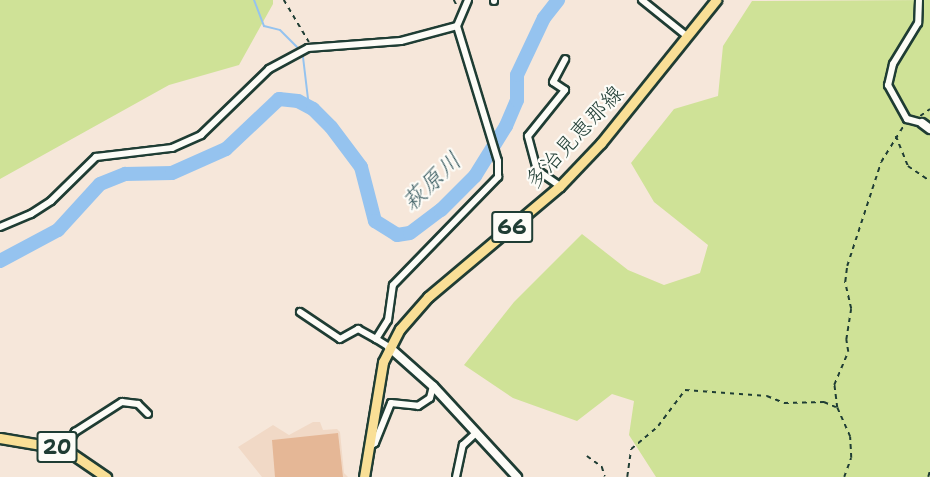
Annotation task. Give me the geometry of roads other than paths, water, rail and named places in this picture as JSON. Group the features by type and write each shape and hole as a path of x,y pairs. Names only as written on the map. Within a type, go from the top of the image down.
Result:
{"main road":[{"name":"多治見恵那線","path":"364,477 380,374 389,347 428,297 560,186 601,143 716,0"},
{"name":"20","path":"0,438 65,449 105,477"}],"street":[{"path":"376,339 388,320 393,285 498,177 498,161 457,26 468,0"},
{"path":"642,0 688,37"},
{"path":"919,0 918,23 893,64 888,85 914,121 930,129"},
{"path":"0,227 32,214 51,201 96,157 172,148 201,135 269,69 313,48 401,41 457,26"},
{"path":"560,186 537,170 528,136 565,90 553,82 565,59"},
{"path":"300,312 340,339 358,329 389,347 433,386 517,477"},
{"path":"369,447 375,443 391,403 418,406 430,398 433,386"},
{"path":"65,449 75,432 122,402 138,404 148,414"},
{"path":"456,477 463,445 476,433"}],"waterway":[{"path":"254,0 264,26 280,30 297,47"},
{"name":"萩原川","path":"0,261 58,230 100,184 125,174 172,173 226,149 279,99 298,101 313,109 331,127 361,167 375,221 397,235 410,233 441,210 475,176 506,126 517,100 517,75 544,18 558,0"},
{"path":"303,57 309,107"}]}
